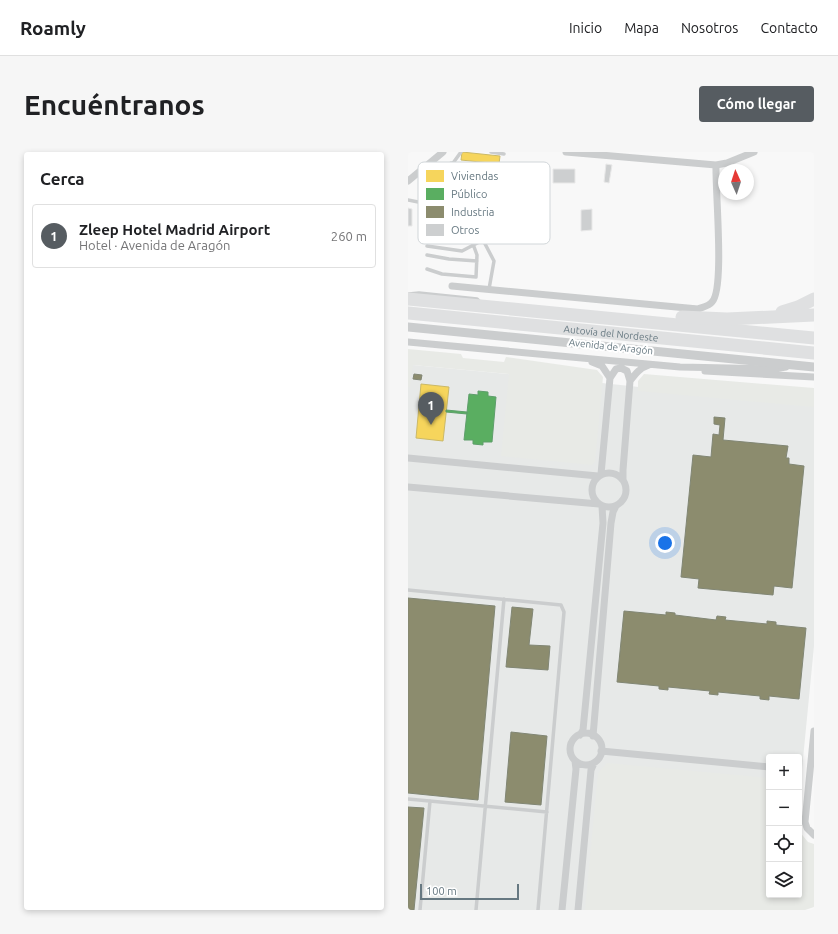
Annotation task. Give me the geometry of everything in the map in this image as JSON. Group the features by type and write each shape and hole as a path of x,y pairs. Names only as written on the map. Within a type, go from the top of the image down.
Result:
{"highway":[{"name":"Autovía del Nordeste","path":"408,299 814,338"},
{"path":"727,319 777,313 798,307 814,299"},
{"path":"525,310 727,319 814,315"},
{"name":"Autovía del Nordeste","path":"408,314 814,353"}],"street":[{"path":"431,162 443,152"},
{"path":"566,152 716,165 727,163 754,152"},
{"path":"452,286 690,308 706,306 713,302 717,293 719,237 715,186 716,165"},
{"path":"408,181 418,173"},
{"name":"Avenida de Aragón","path":"408,327 814,367"},
{"path":"408,342 680,367 773,369 796,365"},
{"path":"585,359 602,366 610,378"},
{"path":"630,381 642,368 650,365"},
{"path":"680,367 711,372 814,377"},
{"path":"408,487 600,505 607,507 616,506 621,503 627,489 623,480 630,381 627,371 621,368 616,369 610,378 600,475 592,485 593,496 600,505 604,511 583,730 570,746 570,752 575,761 576,769 562,910"},
{"path":"408,458 600,475 613,473 623,480"},
{"path":"593,736 611,523 616,506"},
{"path":"814,731 805,822 807,828 814,834"},
{"path":"575,761 584,765 594,762 598,759 601,750 600,742 593,736 580,735"},
{"path":"601,750 766,767"},
{"path":"578,910 591,770 594,762"}],"lane":[{"path":"452,162 460,152"},
{"path":"490,152 504,154"},
{"path":"408,200 418,202"},
{"path":"426,246 462,251 473,244 477,255 476,277 442,274 427,269"},
{"path":"486,244 494,261 488,289"},
{"path":"427,255 450,259 477,261"},
{"path":"408,294 419,293 478,299 484,306"},
{"path":"408,590 561,605 564,612 538,910"},
{"path":"476,910 504,599"},
{"path":"408,799 547,812"},
{"path":"420,910 430,801"}],"shaded area":[{"path":"408,349 461,354 463,358 504,362 506,357 597,370 603,377 595,462 592,465 501,456 509,374 413,365 410,387 408,387"},
{"path":"408,362 413,365 602,383 814,406 814,646 802,769 802,754 766,754 766,898 773,898 791,910 408,910"},
{"path":"644,374 814,388 814,407 638,391 638,381"},
{"path":"607,763 766,778 766,898 802,898 802,835 808,842 814,844 814,907 805,910 585,910 598,773"}],"building: Viviendas":[{"path":"462,152 500,156 499,162 461,160"},
{"path":"421,384 449,387 443,441 416,438"}],"building: Público":[{"path":"478,391 488,392 488,396 496,397 492,442 483,442 483,445 473,444 473,440 464,440 469,394 478,395"},
{"path":"446,410 467,412 467,414 446,412"}],"building: Industria":[{"path":"414,374 422,375 421,380 413,379"},
{"path":"714,417 725,418 723,440 788,446 786,458 789,458 789,464 804,466 792,588 774,586 773,595 698,588 699,579 681,577 693,455 711,457 713,434 719,435 720,425 714,424"},
{"path":"408,598 495,606 478,800 408,793"},
{"path":"512,607 533,609 529,645 550,646 548,670 506,667"},
{"path":"624,611 666,615 666,612 675,613 675,615 716,620 717,616 726,617 725,620 767,624 767,621 776,622 776,625 806,628 799,699 769,696 769,700 760,699 760,696 718,692 718,695 709,694 710,691 668,687 668,690 659,689 659,686 617,682"},
{"path":"511,732 547,736 541,805 505,802"},
{"path":"408,807 424,808 414,910 408,910"}],"building: Otros":[{"path":"606,164 612,165 609,183 604,182"},
{"path":"553,169 575,169 575,183 553,183"},
{"path":"408,208 412,209 412,226 408,226"},
{"path":"592,209 592,230 581,231 581,210"}],"place":[{"name":"Zleep Hotel Madrid Airport","path":"431,425"}]}
